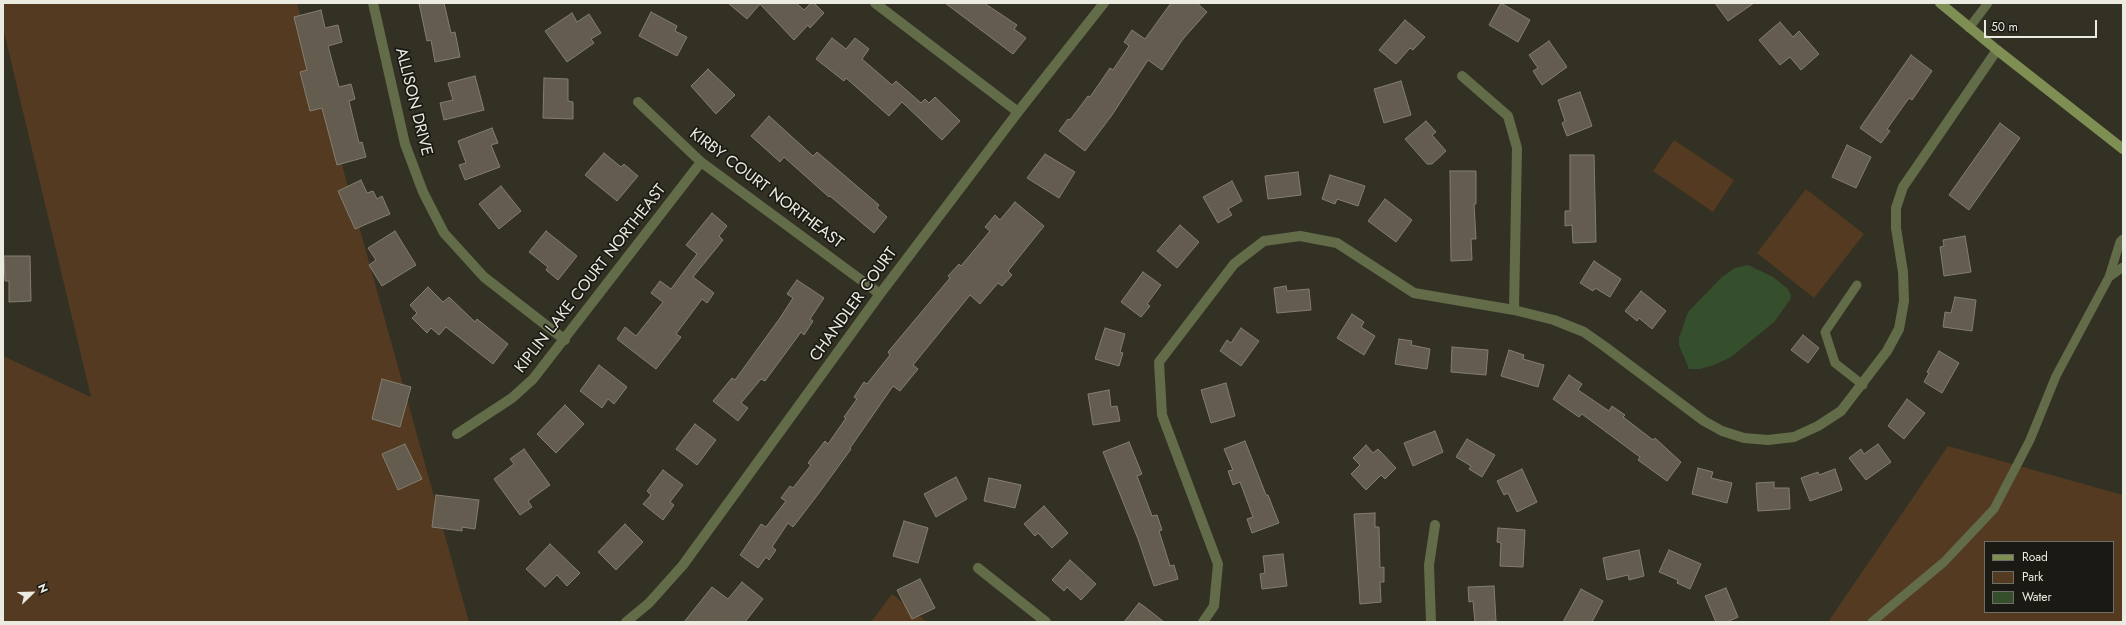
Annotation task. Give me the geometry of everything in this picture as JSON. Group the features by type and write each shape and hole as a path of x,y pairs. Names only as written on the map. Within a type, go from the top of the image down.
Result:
{"street":[{"name":"ALLISON DRIVE","path":"373,3 405,144 423,192 444,233 484,277 565,340"},
{"path":"875,3 1018,112"},
{"name":"CHANDLER COURT","path":"626,622 649,603 683,565 880,294 1018,112 1104,3"},
{"path":"1940,3 1969,28 2123,148"},
{"path":"1203,622 1214,606 1218,564 1162,414 1160,362 1234,264 1264,241 1300,236 1337,243 1414,294 1514,310 1554,320 1584,332 1704,421 1722,431 1744,438 1768,440 1794,437 1818,426 1841,410 1863,385 1887,351 1899,329 1904,300 1896,228 1896,208 1903,187 1997,50"},
{"path":"1462,76 1508,116 1517,148 1514,310"},
{"name":"KIRBY COURT NORTHEAST","path":"638,102 701,162 880,294"},
{"name":"KIPLIN LAKE COURT NORTHEAST","path":"456,434 517,394 533,379 565,340 701,162"},
{"path":"1431,622 1429,565 1435,526"},
{"path":"978,568 1046,622"}],"lane":[{"path":"1969,28 1988,3"},
{"path":"1872,622 1944,562 1994,509 2030,440 2056,376 2109,277 2120,242 2123,239"},
{"path":"2109,277 2123,266"},
{"path":"1857,285 1825,332 1835,363 1863,385"}],"green space":[{"path":"3,3 297,3 469,622 3,622 3,356 91,397 3,28"},
{"path":"1674,140 1734,180 1713,212 1653,171"},
{"path":"1806,189 1864,234 1814,298 1757,253"},
{"path":"1948,446 2123,495 2123,622 1828,622"},
{"path":"892,594 927,622 871,622"}],"water":[{"path":"1748,265 1773,277 1788,289 1791,296 1790,300 1774,322 1731,357 1714,365 1700,369 1689,369 1679,345 1679,338 1688,312 1722,277 1735,268"}],"building":[{"path":"419,3 444,3 451,33 455,32 460,57 435,62 431,40 427,41"},
{"path":"728,3 796,3 804,10 811,3 814,3 824,13 810,28 808,25 794,40 760,4 747,19"},
{"path":"945,3 984,3 1017,25 1014,29 1026,38 1013,54"},
{"path":"1171,3 1197,3 1207,12 1183,39 1162,70 1148,60 1112,115 1085,151 1059,131 1068,119 1070,120 1088,96 1090,97 1110,68 1113,70 1129,46 1124,42 1132,30 1145,39"},
{"path":"1501,3 1530,20 1518,42 1489,25"},
{"path":"1715,3 1754,3 1728,21"},
{"path":"321,10 325,28 338,25 342,42 328,46 339,87 351,84 355,99 349,101 359,143 362,142 366,157 337,165 322,108 310,111 300,72 307,70 294,17"},
{"path":"651,12 677,26 675,31 687,37 677,56 639,36"},
{"path":"572,13 577,22 589,14 601,33 591,39 594,43 567,62 545,31"},
{"path":"1405,20 1425,37 1413,50 1410,48 1396,64 1379,50"},
{"path":"1780,22 1793,37 1799,31 1819,54 1801,70 1790,57 1780,65 1759,40"},
{"path":"832,38 846,49 855,38 869,49 862,59 892,85 896,81 921,103 925,99 929,103 935,97 960,121 942,140 902,102 889,116 846,78 844,81 816,59"},
{"path":"1549,41 1567,67 1542,85 1533,71 1538,68 1529,55"},
{"path":"1911,55 1932,71 1912,100 1909,98 1887,129 1890,131 1881,143 1860,128"},
{"path":"708,69 735,95 716,114 691,86"},
{"path":"475,76 484,110 444,120 440,103 453,100 448,83"},
{"path":"544,78 568,79 568,101 573,102 573,119 543,118"},
{"path":"1401,81 1411,115 1384,123 1374,89"},
{"path":"1580,92 1592,126 1567,136 1562,123 1565,121 1558,100"},
{"path":"769,116 813,156 817,152 879,205 877,208 887,217 874,233 830,196 829,197 784,157 780,162 751,136"},
{"path":"1426,121 1436,132 1432,135 1446,151 1432,164 1427,164 1405,139"},
{"path":"2000,123 2020,138 1969,210 1949,195"},
{"path":"492,128 498,143 491,145 500,167 465,180 459,165 466,163 458,141"},
{"path":"1847,145 1871,157 1856,188 1832,177"},
{"path":"604,153 621,167 624,164 638,176 617,201 585,175"},
{"path":"1045,154 1075,172 1059,198 1027,178"},
{"path":"1570,155 1594,155 1596,242 1573,243 1572,225 1565,226 1565,211 1570,211"},
{"path":"1450,171 1476,171 1476,204 1474,204 1476,239 1471,239 1472,260 1451,261"},
{"path":"1298,172 1301,195 1268,199 1265,176"},
{"path":"1330,175 1365,186 1358,206 1337,199 1335,204 1322,199"},
{"path":"361,180 367,193 373,191 377,199 382,196 390,214 355,229 338,191"},
{"path":"1232,181 1242,201 1228,209 1232,215 1218,223 1203,197"},
{"path":"501,186 521,211 499,229 479,204"},
{"path":"1385,199 1412,220 1396,242 1368,221"},
{"path":"1015,202 1044,226 1008,271 1012,275 1002,286 998,283 980,304 970,295 913,365 918,369 900,391 893,386 850,448 851,449 793,527 788,523 772,547 776,550 769,560 766,557 758,568 740,555 761,524 766,527 786,501 781,498 790,486 793,488 811,465 808,463 825,441 828,444 846,418 844,417 857,399 854,397 864,382 867,384 890,355 888,352 950,278 948,276 959,264 961,266 990,231 985,227 995,215 1000,220"},
{"path":"712,213 727,226 719,236 723,240 693,277 714,293 707,303 702,299 676,334 681,337 656,369 617,339 625,327 636,336 663,302 651,293 660,281 671,289 697,254 686,245"},
{"path":"1180,225 1199,242 1177,268 1157,251"},
{"path":"395,231 416,265 382,286 369,265 376,260 368,248"},
{"path":"546,231 577,256 558,280 546,270 548,267 529,252"},
{"path":"1965,236 1971,272 1944,276 1940,247 1944,246 1943,240"},
{"path":"4,256 30,256 31,301 9,302 9,281 5,281"},
{"path":"1594,261 1621,279 1610,297 1595,288 1593,291 1580,283"},
{"path":"1143,272 1161,285 1147,304 1150,306 1141,317 1121,302"},
{"path":"797,280 824,298 810,319 813,321 804,335 801,332 765,381 761,379 741,403 748,408 738,421 713,401 732,378 735,380 780,318 793,298 787,294"},
{"path":"1286,286 1287,291 1309,289 1311,310 1277,313 1274,288"},
{"path":"428,287 443,302 449,297 475,322 477,319 508,344 493,364 446,327 439,335 431,328 427,333 412,318 417,313 410,305"},
{"path":"1641,291 1666,311 1652,329 1639,318 1637,321 1625,311"},
{"path":"1955,297 1976,300 1972,331 1943,327 1945,312 1951,313"},
{"path":"1352,314 1364,322 1361,327 1375,336 1364,355 1337,338"},
{"path":"1105,328 1125,334 1120,352 1123,353 1119,366 1095,359"},
{"path":"1241,328 1259,341 1241,366 1220,351 1227,340 1231,343"},
{"path":"1803,335 1819,348 1808,363 1791,350"},
{"path":"1399,339 1412,341 1411,345 1430,349 1427,369 1395,364"},
{"path":"1452,347 1488,350 1486,375 1451,372"},
{"path":"1509,350 1524,355 1523,359 1544,365 1538,387 1501,376"},
{"path":"1939,351 1959,363 1942,393 1924,382 1929,373 1927,372"},
{"path":"599,365 627,387 614,404 608,399 602,408 580,391"},
{"path":"1569,375 1582,384 1578,390 1609,411 1612,406 1625,415 1623,417 1653,440 1655,438 1681,462 1667,481 1638,460 1640,457 1582,414 1579,417 1553,399"},
{"path":"382,379 411,387 400,427 372,419"},
{"path":"1226,383 1235,416 1211,423 1201,390"},
{"path":"1109,390 1111,407 1117,406 1120,421 1093,425 1088,394"},
{"path":"1907,399 1925,413 1904,439 1888,426"},
{"path":"565,405 584,424 556,453 537,434"},
{"path":"695,424 716,440 697,465 676,449"},
{"path":"1435,431 1443,452 1413,466 1404,443"},
{"path":"1467,439 1495,455 1482,477 1469,469 1471,466 1456,457"},
{"path":"1245,441 1266,495 1268,495 1279,523 1252,533 1247,519 1253,517 1240,482 1233,485 1228,471 1233,470 1224,449"},
{"path":"1129,442 1142,474 1137,476 1152,516 1157,515 1162,530 1159,531 1170,566 1174,565 1178,579 1154,586 1138,539 1103,452"},
{"path":"405,444 422,479 398,490 382,454"},
{"path":"1878,444 1891,462 1866,480 1849,458 1861,449 1864,454"},
{"path":"1366,445 1373,453 1378,449 1396,468 1385,479 1381,475 1366,490 1351,474 1360,465 1353,458"},
{"path":"524,449 550,485 528,501 532,507 520,515 494,479 514,464 510,459"},
{"path":"1698,468 1713,472 1711,478 1732,483 1727,503 1692,494"},
{"path":"1522,469 1537,502 1517,512 1508,493 1504,495 1497,481"},
{"path":"1835,469 1842,490 1810,501 1801,478 1818,472 1819,475"},
{"path":"663,470 683,485 670,502 674,505 663,520 643,504 651,495 647,491"},
{"path":"956,477 967,499 936,517 924,494"},
{"path":"989,478 1021,485 1015,508 984,501"},
{"path":"1774,482 1774,488 1789,488 1790,509 1758,511 1756,483"},
{"path":"436,495 479,500 475,529 462,527 462,531 432,527"},
{"path":"1044,506 1068,533 1052,548 1038,533 1035,536 1024,524"},
{"path":"1375,513 1375,527 1379,527 1380,568 1384,567 1384,582 1380,582 1381,602 1360,604 1354,514"},
{"path":"904,521 928,528 918,563 893,556"},
{"path":"625,524 643,542 616,570 598,552"},
{"path":"1498,528 1525,530 1523,567 1500,566 1501,543 1497,542"},
{"path":"550,544 580,573 567,586 557,575 545,587 526,569"},
{"path":"1639,550 1644,576 1629,580 1628,575 1607,580 1603,558"},
{"path":"1669,550 1701,564 1690,589 1677,583 1678,580 1659,572"},
{"path":"1283,554 1287,586 1262,589 1260,574 1265,573 1263,556"},
{"path":"1070,560 1096,584 1081,600 1067,587 1064,591 1052,580"},
{"path":"920,579 935,608 912,619 897,590"},
{"path":"742,582 763,599 745,622 684,622 712,587 728,599"},
{"path":"1494,586 1496,621 1475,622 1473,601 1469,602 1468,587"},
{"path":"1726,588 1738,617 1727,622 1716,622 1705,596"},
{"path":"1581,589 1603,601 1592,622 1563,622"},
{"path":"1139,603 1145,607 1164,622 1124,622"}]}
